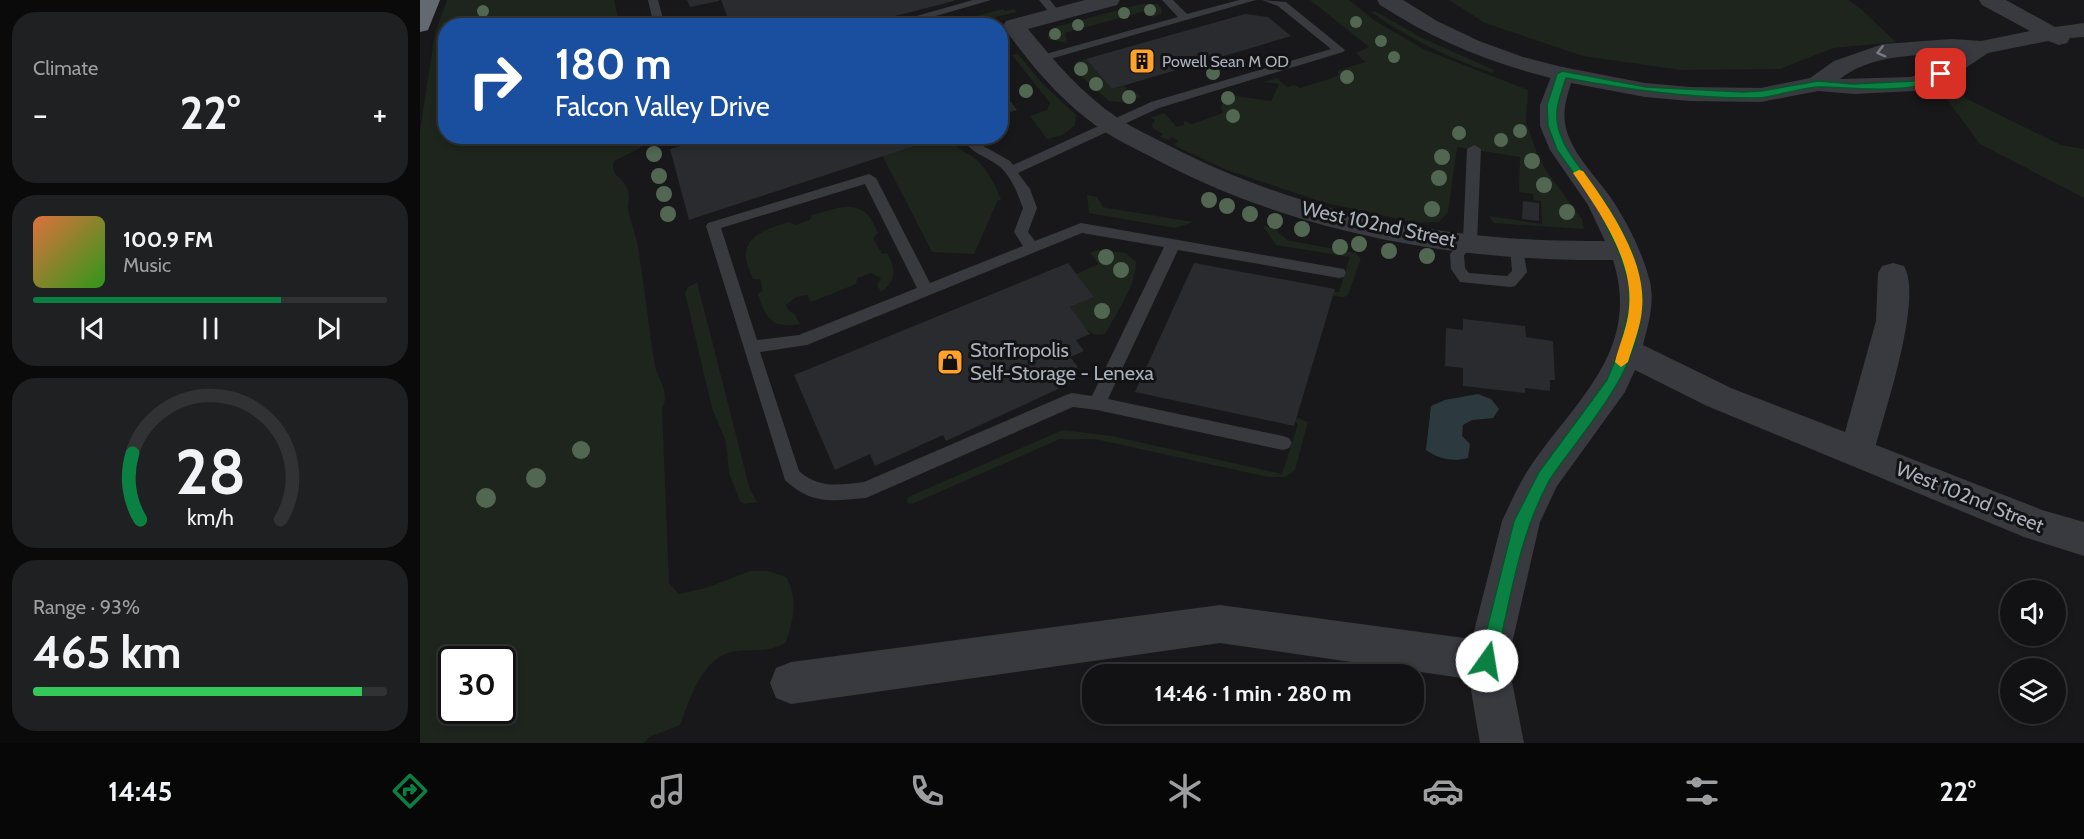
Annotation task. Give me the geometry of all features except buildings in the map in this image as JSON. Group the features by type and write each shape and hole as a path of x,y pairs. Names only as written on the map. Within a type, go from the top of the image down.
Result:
{"highway":[{"path":"420,26 429,0"}],"street":[{"path":"1008,27 1050,7 1109,0"},
{"path":"1388,0 1430,28 1456,41 1511,61 1625,87 1690,94 1761,94 1818,84 1854,87 1914,84 1941,74 1981,48"},
{"path":"1990,0 2050,34 2084,50"},
{"name":"West 102nd Street","path":"1008,28 1079,100 1110,124 1206,175 1273,200 1333,219 1420,237 1555,251 1624,250"},
{"path":"1818,84 1842,66 1883,51 1944,47 1981,48 2050,34 2084,30"},
{"path":"1502,743 1487,661 1521,521 1544,476 1613,383 1626,351 1636,309 1635,283 1624,250 1601,204 1563,150 1553,126 1552,105 1562,74"},
{"path":"1857,451 1892,321 1893,273"},
{"name":"West 102nd Street","path":"1626,351 1719,397 2037,525 2084,539"},
{"path":"791,683 1220,624 1487,661"}],"lane":[{"path":"652,0 658,18"},
{"path":"917,18 986,0"},
{"path":"1167,0 1185,18"},
{"path":"1039,59 1251,0"},
{"path":"1010,171 1035,162 1110,124 1155,105 1339,50 1282,4 1267,0"},
{"path":"972,144 1005,164 1028,199 1030,208 1021,232 1032,248"},
{"path":"1474,149 1470,242 1457,254 1458,269 1465,278 1510,282 1520,272 1517,247"},
{"path":"926,290 869,178 713,226 791,475 806,489 832,493 866,490 1072,400 1283,443"},
{"path":"751,347 801,341 1081,228 1339,273"},
{"path":"1097,404 1173,244"}],"shaded area":[{"path":"447,0 614,0 618,18 440,18"},
{"path":"1310,0 1349,0 1374,20 1425,50 1528,90 1526,122 1538,156 1582,219 1584,229 1494,223 1489,216 1542,224 1541,201 1534,200 1533,194 1519,192 1520,157 1457,147 1448,212 1439,222 1416,223 1322,202 1227,170 1177,147 1174,144 1178,141 1172,137 1168,140 1160,137 1163,134 1154,129 1152,125 1155,120 1150,118 1164,113 1177,127 1184,125 1184,121 1192,124 1223,113 1221,107 1225,96 1228,95 1271,101 1279,84 1264,82 1277,78 1287,87 1294,85 1300,88 1335,77 1339,74 1337,71 1365,62 1356,53 1369,47"},
{"path":"1449,0 1848,0 1896,42 1833,48 1780,69 1681,70 1583,56 1485,23"},
{"path":"1141,4 1158,4 1162,10 1161,14 1153,17 1145,11 1065,33 1067,43 1048,39 1048,34 1055,27"},
{"path":"1003,9 1005,11 1015,9 1016,12 992,18 968,18"},
{"path":"1375,11 1422,38 1494,70 1492,73 1429,47 1371,12"},
{"path":"438,25 438,144 645,144 614,161 613,166 615,174 624,183 629,193 628,210 637,242 654,361 665,397 662,409 669,583 679,594 706,588 750,571 768,571 786,577 792,593 794,609 786,642 768,649 725,654 715,660 693,691 680,725 649,737 644,743 420,743 420,131"},
{"path":"1018,54 1042,83 1076,115 1075,125 1063,135 1047,139 1030,116 1047,110 1050,103 1012,55"},
{"path":"1086,59 1112,89 1124,86 1128,91 1133,90 1141,97 1121,102 1109,101 1073,69 1076,62"},
{"path":"1957,94 2061,145 2084,149 2084,198 1980,144 1945,97"},
{"path":"919,144 956,144 979,162 992,180 1001,200 998,200 974,254 932,252 882,155"},
{"path":"1087,195 1097,197 1103,207 1194,222 1175,228 1089,213"},
{"path":"837,208 859,209 871,219 878,233 873,238 882,254 887,253 892,264 893,274 890,283 881,292 877,285 881,278 871,273 857,278 856,284 811,302 807,295 796,297 786,305 800,324 776,323 767,316 761,303 758,294 763,291 760,279 753,279 748,265 746,251 748,245 757,235 770,228 789,222 795,225 810,220 812,215"},
{"path":"1263,226 1274,228 1287,240 1355,253 1361,258 1348,295 1333,296 1334,292 1339,292 1350,257 1276,245"},
{"path":"1098,250 1126,253 1136,262 1133,279 1125,298 1106,333 1100,335 1085,328 1070,307 1094,297 1076,274 1099,264 1090,253"},
{"path":"697,282 750,490 757,502 744,504 740,501 729,473 726,442 712,408 685,293 688,287"},
{"path":"1478,394 1491,399 1499,409 1493,418 1472,420 1463,425 1462,436 1470,444 1468,458 1446,459 1426,450 1431,406 1445,400"},
{"path":"1297,418 1308,422 1295,470 1285,477 1268,477 1095,439 1060,439 912,504 907,503 908,497 1063,430 1112,436 1282,474 1298,424 1295,422"}],"slow traffic":[{"path":"1579,173 1601,204 1624,250 1635,283 1636,309 1626,351 1621,362"}],"place":[{"name":"Powell Sean M OD","path":"1142,61"},
{"name":"StorTropolis Self-Storage - Lenexa","path":"950,362"}],"route":[{"path":"1487,661 1521,521 1544,476 1613,383 1626,351 1636,309 1635,283 1624,250 1601,204 1563,150 1553,126 1552,105 1562,74 1646,90 1743,95 1792,90 1818,84 1854,87 1914,84 1941,74"}]}
